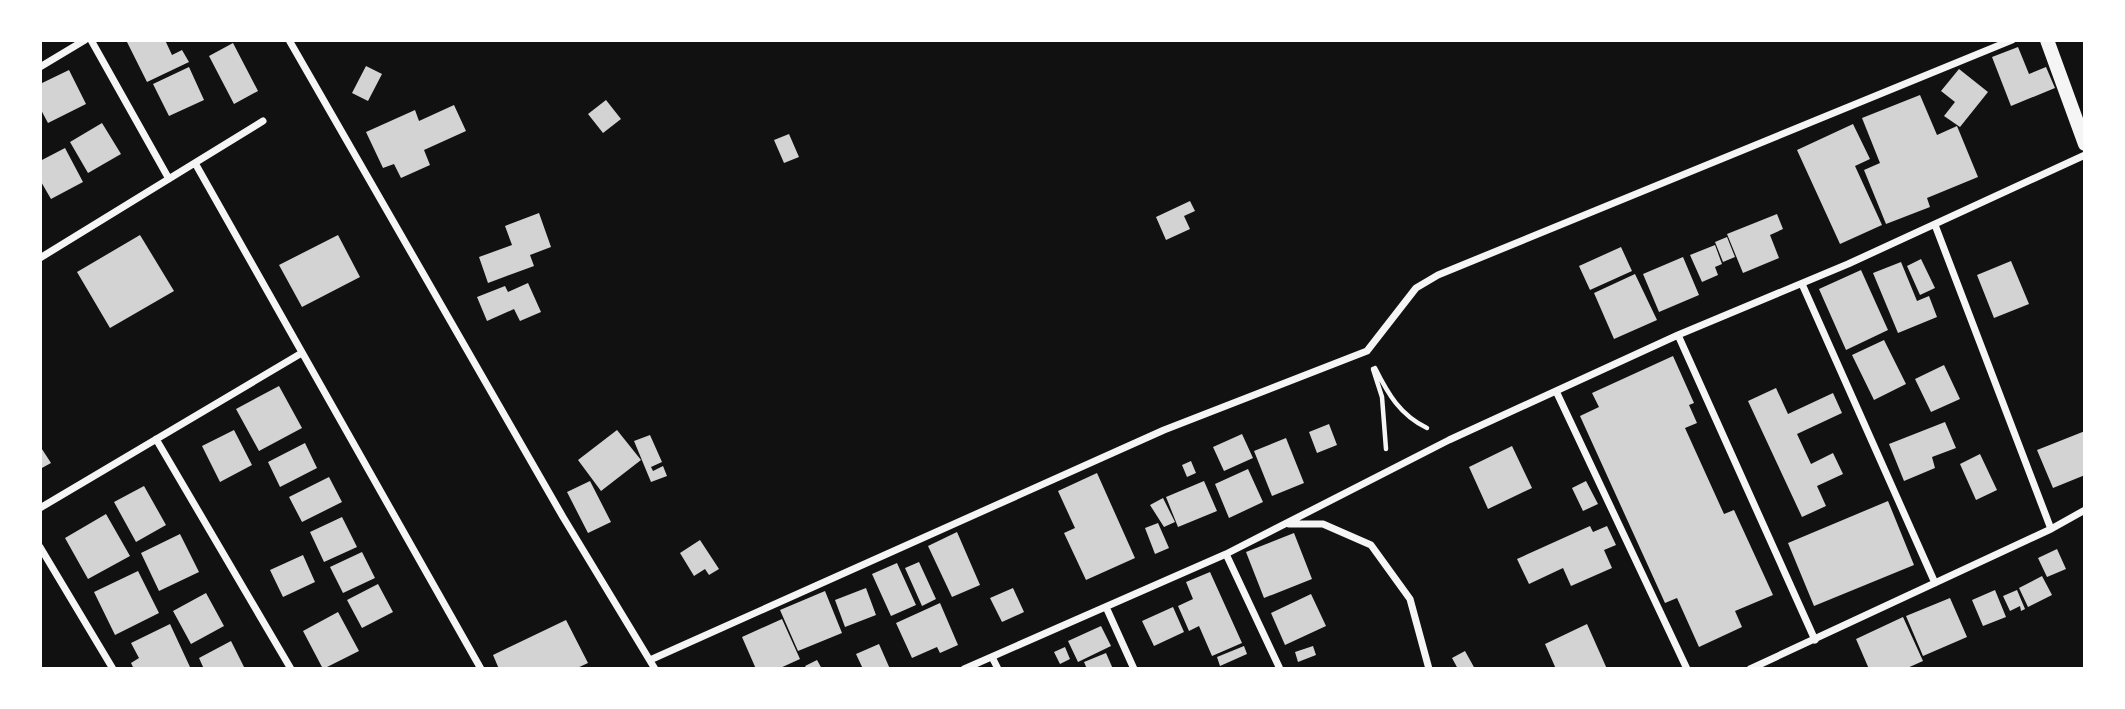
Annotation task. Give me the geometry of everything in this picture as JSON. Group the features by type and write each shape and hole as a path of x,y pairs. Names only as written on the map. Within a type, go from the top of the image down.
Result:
{"main road":[{"path":"2047,40 2085,144"}],"street":[{"path":"40,67 85,40"},
{"path":"91,40 169,179"},
{"path":"289,40 563,517 655,669"},
{"path":"650,660 1164,430 1367,351 1416,288 1438,275 2012,40"},
{"path":"40,258 262,121"},
{"path":"964,669 1226,554 1449,440 1678,335 1935,225 2085,155"},
{"path":"195,163 300,354 481,669"},
{"path":"1935,225 2051,529"},
{"path":"1802,284 1935,583"},
{"path":"1678,335 1815,640"},
{"path":"40,508 300,354"},
{"path":"1556,391 1686,669"},
{"path":"156,439 291,669"},
{"path":"1750,669 2051,529 2085,510"},
{"path":"1285,524 1323,523 1371,545 1410,599 1429,669"},
{"path":"40,547 113,669"},
{"path":"1226,554 1280,669"},
{"path":"1106,607 1134,669"},
{"path":"992,657 998,669"}],"path":[{"path":"1367,351 1388,394 1410,419 1449,440"},
{"path":"1367,351 1382,397 1386,456 1381,474"}],"building":[{"path":"126,40 165,40 172,55 182,50 189,62 147,82"},
{"path":"233,43 258,91 234,104 209,56"},
{"path":"2018,47 2029,74 2046,67 2055,88 2011,106 1992,57"},
{"path":"366,66 382,74 368,101 352,93"},
{"path":"189,67 204,100 169,116 153,84"},
{"path":"1959,69 1988,92 1960,127 1944,116 1955,102 1941,91"},
{"path":"69,70 86,104 48,123 40,108 40,84"},
{"path":"1920,95 1937,135 1957,126 1978,177 1927,198 1930,207 1886,224 1864,170 1880,163 1862,118"},
{"path":"606,100 621,119 603,133 588,114"},
{"path":"454,105 466,131 424,150 430,165 401,178 394,164 383,168 366,132 415,110 419,121"},
{"path":"102,123 121,154 88,173 70,142"},
{"path":"1853,124 1870,159 1855,166 1882,225 1840,244 1797,150"},
{"path":"789,134 799,157 784,163 774,140"},
{"path":"65,148 83,182 51,199 40,180 40,161"},
{"path":"1190,201 1195,211 1184,216 1190,229 1166,240 1156,217"},
{"path":"539,213 551,247 530,255 534,266 488,283 479,257 512,245 505,226"},
{"path":"1777,214 1783,229 1770,235 1779,258 1743,273 1727,234"},
{"path":"140,235 174,291 110,328 77,272"},
{"path":"338,235 360,277 302,307 279,265"},
{"path":"1727,237 1735,257 1723,262 1715,242"},
{"path":"1715,245 1722,264 1715,267 1718,275 1702,282 1690,255"},
{"path":"1621,247 1632,271 1590,290 1579,266"},
{"path":"1683,257 1699,295 1659,312 1643,274"},
{"path":"1921,259 1935,288 1920,295 1907,266"},
{"path":"2011,261 2029,304 1994,318 1977,275"},
{"path":"1901,262 1917,301 1929,296 1937,317 1898,333 1873,273"},
{"path":"1861,270 1888,330 1846,350 1819,289"},
{"path":"1635,274 1657,320 1614,339 1594,293"},
{"path":"528,283 541,312 520,321 514,309 487,321 477,297 505,286 508,292"},
{"path":"1884,340 1906,384 1874,400 1852,355"},
{"path":"1673,356 1694,403 1689,405 1697,423 1685,428 1724,514 1734,510 1773,595 1735,611 1742,627 1699,647 1677,598 1665,603 1580,416 1599,407 1592,393"},
{"path":"1944,365 1960,399 1931,412 1915,379"},
{"path":"279,386 302,428 259,451 236,409"},
{"path":"1776,388 1788,414 1833,393 1842,413 1797,434 1811,464 1833,453 1843,474 1817,486 1826,506 1802,517 1748,401"},
{"path":"1945,422 1956,448 1932,457 1935,468 1904,481 1889,444"},
{"path":"1329,424 1337,445 1317,453 1309,432"},
{"path":"234,430 252,465 220,482 202,446"},
{"path":"617,430 641,460 601,491 578,460"},
{"path":"2085,431 2085,475 2053,488 2037,450"},
{"path":"1242,434 1253,458 1224,471 1213,447"},
{"path":"650,435 662,462 651,467 653,471 663,466 667,476 651,482 634,441"},
{"path":"1286,438 1304,483 1272,496 1254,451"},
{"path":"305,443 317,468 280,487 268,462"},
{"path":"40,446 51,463 40,469"},
{"path":"1512,446 1532,488 1488,509 1469,467"},
{"path":"1980,454 1997,490 1976,500 1960,464"},
{"path":"1191,461 1196,473 1187,477 1182,465"},
{"path":"1248,469 1263,502 1229,518 1215,484"},
{"path":"1097,473 1135,558 1086,580 1064,533 1075,528 1058,491"},
{"path":"329,477 342,502 302,522 289,497"},
{"path":"590,481 611,522 588,533 567,492"},
{"path":"1204,481 1217,511 1178,527 1166,497"},
{"path":"1586,481 1598,504 1583,511 1572,488"},
{"path":"144,486 166,525 136,542 114,502"},
{"path":"1163,498 1175,522 1164,527 1150,505"},
{"path":"1888,501 1914,565 1814,606 1788,543"},
{"path":"106,514 130,556 88,579 65,538"},
{"path":"342,517 357,547 324,562 310,532"},
{"path":"1158,523 1169,548 1155,554 1145,528"},
{"path":"1590,526 1593,532 1607,526 1616,545 1604,550 1612,568 1571,586 1563,568 1529,584 1517,559"},
{"path":"957,532 980,585 952,597 928,546"},
{"path":"1294,533 1312,579 1264,598 1246,552"},
{"path":"180,534 199,572 159,591 141,553"},
{"path":"700,540 719,569 709,575 705,569 694,576 680,553"},
{"path":"2057,549 2066,569 2047,577 2038,558"},
{"path":"362,552 375,578 343,593 330,567"},
{"path":"303,555 315,582 283,597 270,570"},
{"path":"919,562 936,599 922,606 905,568"},
{"path":"897,563 916,605 891,616 872,574"},
{"path":"138,571 159,613 115,635 94,592"},
{"path":"1210,572 1242,643 1212,656 1199,626 1189,631 1178,606 1193,599 1186,582"},
{"path":"2042,576 2052,595 2028,607 2019,588"},
{"path":"378,584 393,612 362,628 347,600"},
{"path":"866,588 876,615 845,627 835,600"},
{"path":"1013,588 1024,612 1002,622 990,598"},
{"path":"1995,590 2006,617 1983,626 1972,600"},
{"path":"2017,590 2025,609 2021,611 2020,606 2010,611 2003,596"},
{"path":"825,591 842,633 798,651 780,610"},
{"path":"206,593 224,626 191,644 173,611"},
{"path":"1311,594 1326,626 1285,645 1271,613"},
{"path":"1950,598 1967,637 1923,656 1906,616"},
{"path":"940,603 958,645 940,653 937,647 912,658 896,623"},
{"path":"1173,607 1184,632 1154,646 1142,621"},
{"path":"338,612 359,651 323,669 303,631"},
{"path":"1903,617 1923,661 1905,669 1869,669 1856,639"},
{"path":"782,619 800,659 778,669 756,669 742,637"},
{"path":"566,620 588,663 575,669 499,669 493,655"},
{"path":"170,624 190,667 134,669 131,663 139,658 131,643"},
{"path":"1587,624 1607,669 1556,669 1545,644"},
{"path":"1101,626 1111,646 1078,662 1068,641"},
{"path":"231,641 245,669 204,669 199,658"},
{"path":"879,644 890,669 863,669 856,654"},
{"path":"1244,646 1247,654 1220,666 1217,657"},
{"path":"1313,646 1316,655 1298,662 1295,652"},
{"path":"1065,647 1070,659 1060,664 1054,652"},
{"path":"1465,651 1475,669 1458,669 1452,658"},
{"path":"1106,653 1113,669 1087,669 1084,662"},
{"path":"817,660 822,669 807,669 805,666"}]}
